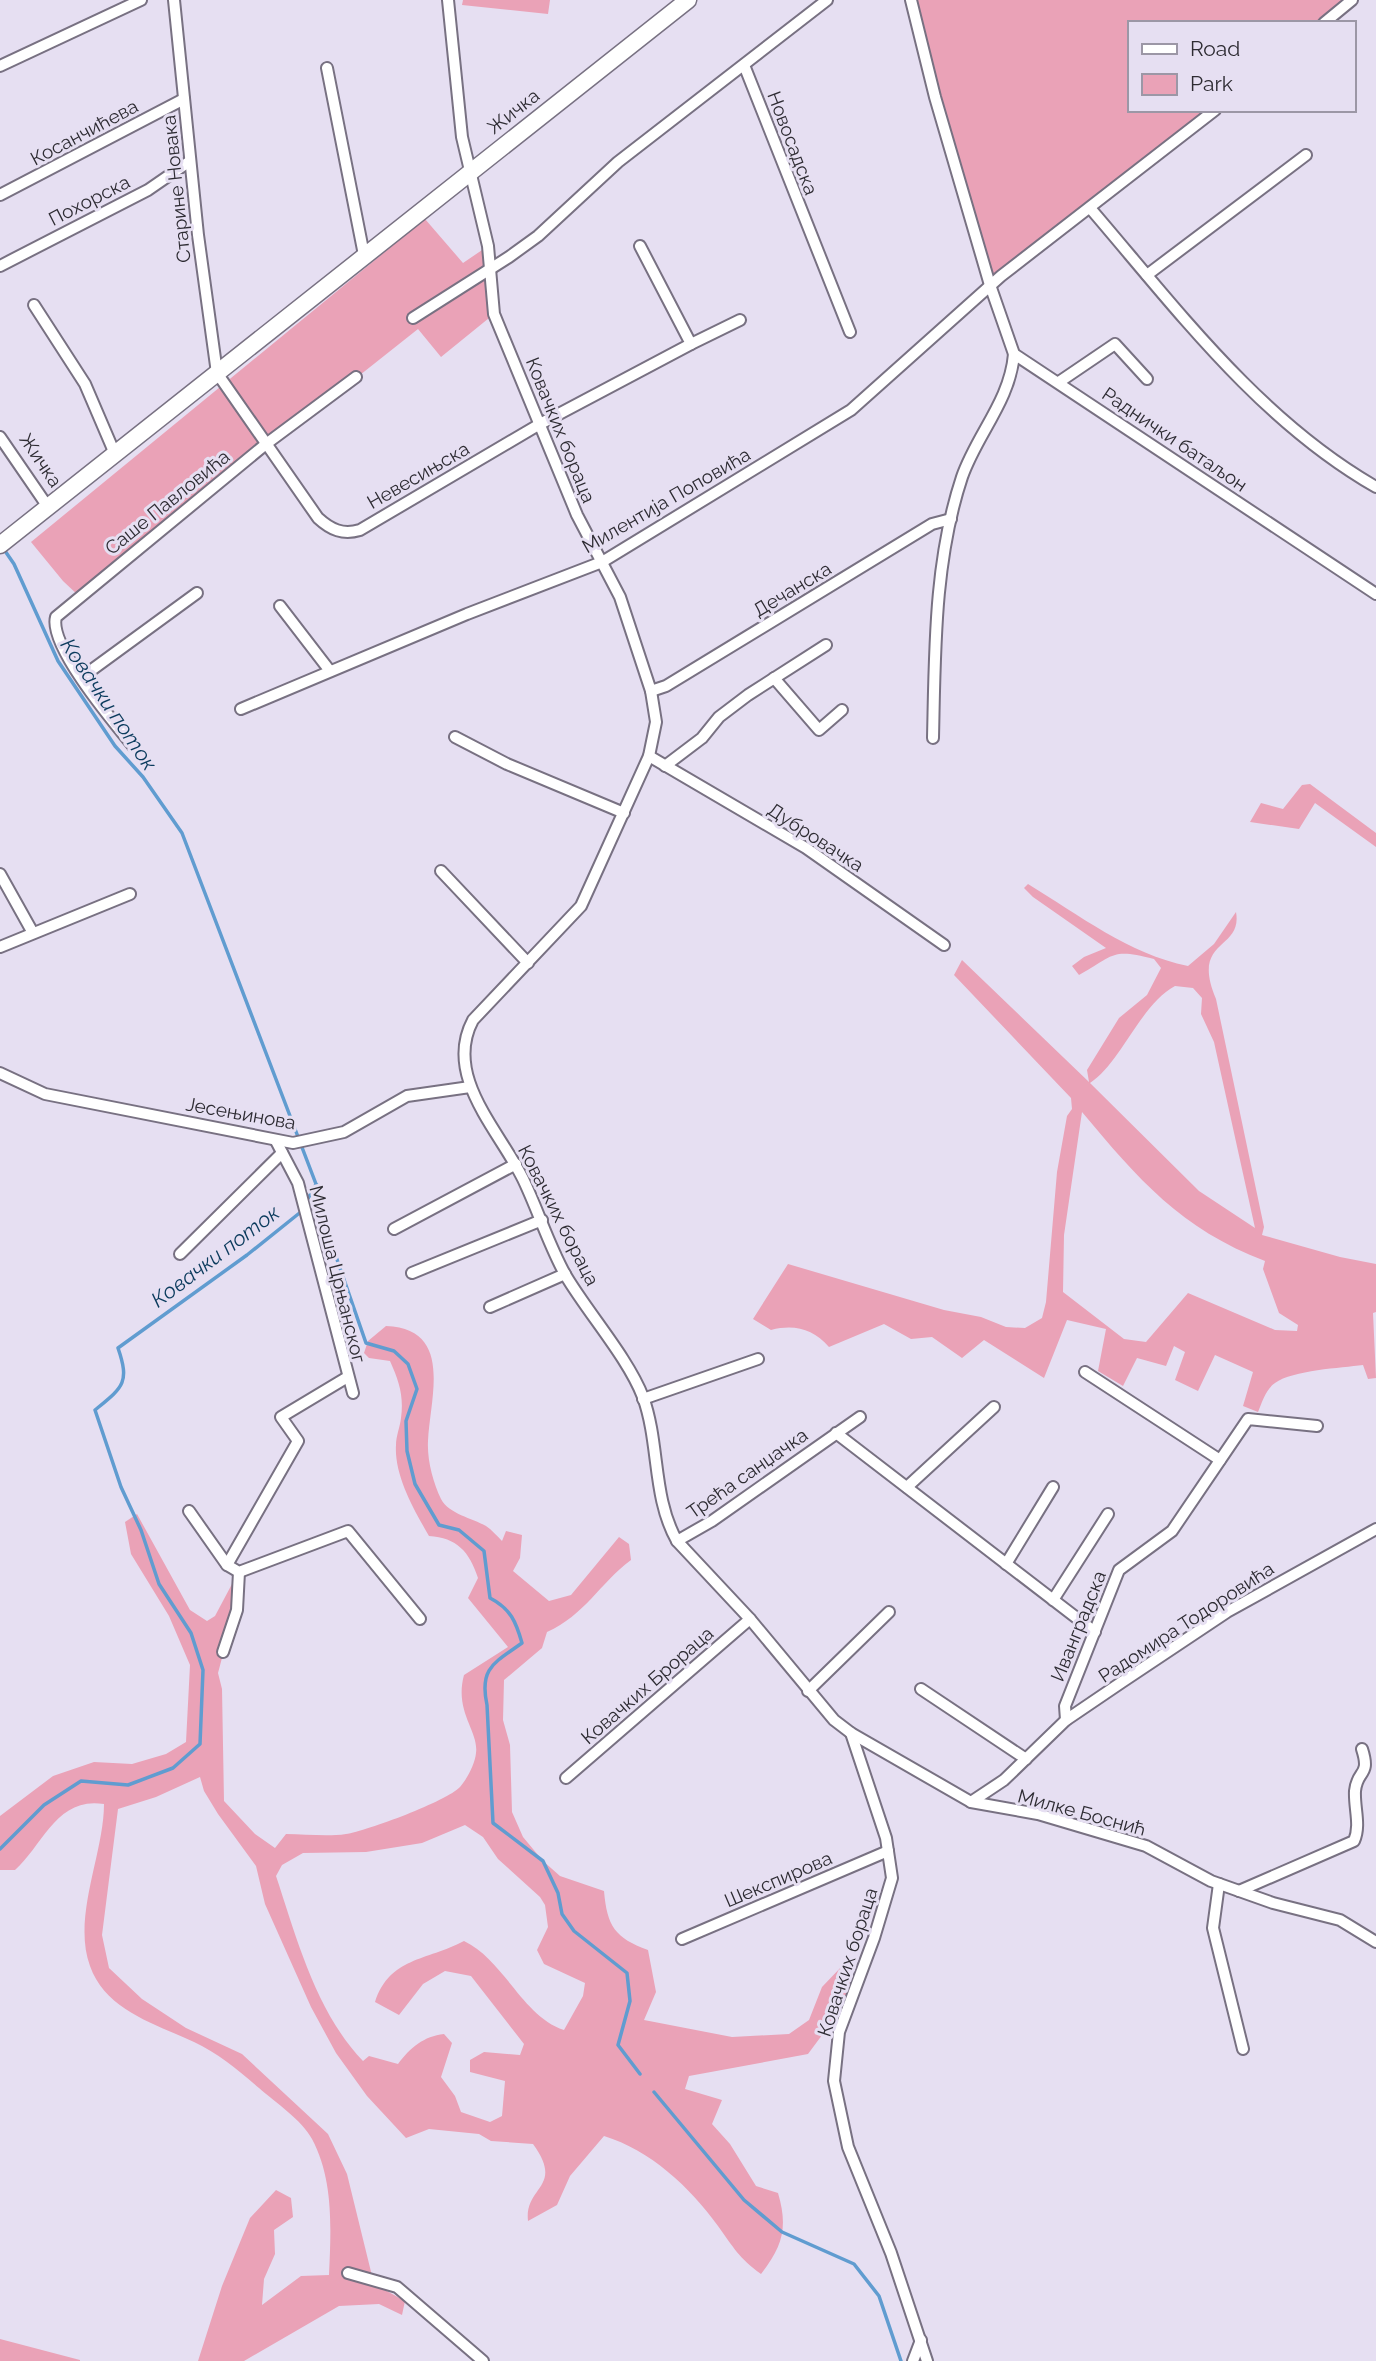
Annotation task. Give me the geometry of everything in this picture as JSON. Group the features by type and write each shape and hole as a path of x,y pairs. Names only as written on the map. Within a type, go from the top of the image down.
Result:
{"main road":[{"name":"Жичка","path":"0,545 688,0"}],"street":[{"path":"0,66 141,0"},
{"name":"Старине Новака","path":"174,0 190,161 217,373"},
{"name":"Ковачких бораца","path":"448,0 462,137 472,170 490,270 494,314 577,515 620,597 651,691 656,722 649,756 581,905 487,1004 464,1037 462,1052 470,1087 516,1164 565,1274 643,1399 664,1514 677,1541 750,1619 808,1691 850,1732 971,1802"},
{"path":"413,318 490,270 538,236 618,162 827,0"},
{"path":"911,0 935,97 990,285 1014,354 1010,382 963,475 951,519 936,622 933,738"},
{"path":"1326,21 1352,0"},
{"name":"Новосадска","path":"744,65 850,332"},
{"path":"327,68 364,255"},
{"name":"Косанчићева","path":"0,195 184,99"},
{"path":"990,285 1212,112"},
{"path":"1147,275 1306,155"},
{"name":"Похорска","path":"0,266 148,190 190,161"},
{"path":"1090,208 1248,388 1304,436 1376,487"},
{"path":"640,246 691,344"},
{"name":"Милентија Поповића","path":"241,709 467,614 602,562 851,410 990,285"},
{"path":"34,305 85,384 115,454"},
{"name":"Невесињска","path":"217,373 318,518 340,532 351,532 540,424 740,320"},
{"path":"1059,382 1115,344 1147,379"},
{"name":"Раднички батаљон","path":"1014,354 1376,594"},
{"name":"Саше Павловића","path":"133,746 82,677 58,637 56,617 266,444 356,377"},
{"name":"Жичка","path":"0,437 48,507"},
{"name":"Дечанска","path":"651,691 666,686 932,524 951,519"},
{"path":"82,677 197,593"},
{"path":"280,606 330,671"},
{"path":"665,766 702,738 719,717 826,645"},
{"path":"774,678 819,730 842,710"},
{"path":"455,737 507,764 624,813"},
{"name":"Дубровачка","path":"649,756 806,848 944,945"},
{"path":"441,871 528,963"},
{"path":"0,874 33,933"},
{"path":"0,947 130,894"},
{"name":"Јесењинова","path":"0,1073 45,1094 293,1143 344,1132 407,1096 470,1087"},
{"name":"Милоша Црњанског","path":"276,1141 301,1197 346,1378 353,1393"},
{"name":"Јесењинова","path":"180,1254 282,1153"},
{"path":"394,1229 516,1164"},
{"path":"412,1273 542,1220"},
{"path":"489,1307 565,1274"},
{"path":"643,1399 758,1359"},
{"path":"1085,1372 1220,1460"},
{"name":"Милоша Црњанског","path":"228,1565 298,1441 281,1417 346,1378"},
{"path":"906,1487 994,1407"},
{"name":"Трећа санџачка","path":"677,1541 712,1521 860,1417"},
{"name":"Иванградска","path":"1066,1720 1065,1706 1119,1570 1172,1531 1248,1419 1317,1426"},
{"name":"Трећа санџачка","path":"836,1433 1095,1632"},
{"path":"1006,1564 1053,1487"},
{"path":"189,1511 228,1565 239,1572"},
{"path":"1053,1600 1108,1514"},
{"name":"Радомира Тодоровића","path":"971,1802 1004,1780 1066,1720 1227,1612 1376,1529"},
{"path":"239,1572 348,1531 420,1619"},
{"path":"223,1652 237,1610 239,1572"},
{"path":"808,1691 888,1612"},
{"name":"Ковачких Брораца","path":"566,1778 750,1619"},
{"path":"921,1689 1026,1759"},
{"name":"Ковачких бораца","path":"850,1732 888,1851 892,1878 874,1938 839,2032 834,2081 848,2147 927,2361"},
{"path":"1239,1891 1354,1841 1358,1832 1356,1787 1366,1764 1362,1749"},
{"name":"Милке Боснић","path":"971,1802 1038,1814 1146,1846 1219,1884 1340,1920 1376,1942"},
{"name":"Шекспирова","path":"682,1939 888,1851"},
{"path":"1219,1884 1213,1928 1243,2049"},
{"path":"348,2273 397,2287 483,2361"},
{"path":"913,2361 921,2340"}],"green space":[{"path":"463,0 550,0 548,14 462,5"},
{"path":"911,0 1352,0 1326,21 1128,21 1128,112 1212,112 990,285"},
{"path":"425,219 463,263 488,246 494,314 441,357 418,329 80,597 63,581 31,542"},
{"path":"1310,784 1376,833 1376,847 1315,803 1299,829 1250,822 1261,803 1283,809 1302,785"},
{"path":"1028,884 1125,943 1188,966 1214,944 1236,912 1236,924 1232,933 1213,955 1209,965 1210,979 1264,1227 1262,1235 1376,1264 1376,1312 1373,1313 1376,1378 1368,1379 1363,1365 1293,1375 1272,1386 1258,1412 1243,1406 1253,1372 1215,1355 1198,1391 1175,1380 1185,1352 1174,1346 1166,1366 1137,1358 1123,1386 1098,1371 1106,1329 1067,1320 1044,1378 984,1340 962,1358 932,1337 911,1339 884,1324 829,1347 810,1332 796,1328 771,1330 753,1319 788,1264 944,1310 981,1317 1006,1327 1025,1328 1042,1318 1046,1302 1057,1172 1067,1116 1072,1109 1071,1098 954,975 962,960 1089,1082 1087,1070 1119,1018 1147,995 1161,968 1154,959 1121,954 1107,958 1079,975 1072,966 1084,957 1106,948 1024,888","holes":["1175,986 1193,988 1202,998 1201,1014 1214,1042 1255,1228 1199,1191 1090,1083 1111,1062 1151,1006","1082,1112 1122,1159 1163,1200 1209,1234 1265,1261 1263,1269 1279,1313 1298,1325 1297,1331 1275,1330 1188,1293 1146,1342 1124,1339 1063,1292 1064,1235"]},
{"path":"386,1326 407,1330 422,1339 430,1352 433,1368 434,1386 428,1448 431,1471 441,1499 455,1512 486,1526 502,1541 506,1531 522,1535 520,1558 513,1571 549,1601 571,1595 619,1537 629,1544 631,1560 572,1617 547,1632 542,1648 504,1680 503,1720 510,1745 512,1812 523,1837 560,1876 604,1891 608,1913 615,1929 628,1941 648,1950 656,1992 644,2020 732,2037 789,2034 809,2020 822,1987 844,1964 854,1992 808,2054 689,2076 685,2089 722,2100 712,2124 730,2144 756,2186 778,2193 783,2216 782,2236 761,2274 742,2257 682,2184 637,2150 604,2136 570,2176 557,2205 528,2221 528,2209 541,2186 545,2170 533,2144 491,2141 479,2134 429,2129 406,2138 367,2096 336,2053 311,2007 265,1904 256,1866 218,1814 204,1791 200,1777 156,1797 118,1809 102,1935 109,1968 142,1999 186,2028 242,2054 328,2134 347,2174 374,2284 405,2301 402,2315 379,2304 339,2306 244,2361 198,2361 222,2286 250,2218 276,2190 291,2198 293,2217 274,2230 275,2254 264,2279 262,2305 301,2276 329,2275 330,2206 319,2155 302,2125 236,2069 203,2046 134,2014 108,1994 98,1981 90,1966 85,1947 85,1927 104,1804 74,1807 63,1815 15,1870 0,1870 0,1816 53,1776 94,1762 132,1764 166,1754 186,1742 190,1665 169,1616 131,1554 125,1522 137,1514 190,1610 207,1621 215,1616 232,1584 240,1590 218,1673 222,1689 224,1801 255,1834 275,1848 286,1834 331,1835 356,1832 440,1800 463,1784 476,1753 474,1737 462,1700 464,1675 508,1647 468,1598 478,1578 466,1553 454,1543 429,1536 411,1504 396,1456 402,1410 398,1382 390,1361 369,1358 364,1353 368,1341","holes":["465,1825 483,1837 498,1859 540,1897 545,1905 548,1927 537,1950 544,1964 585,1983 583,1996 564,2030 536,2013 491,1961 464,1941 400,1968 390,1976 375,2002 399,2015 423,1984 445,1971 471,1976 524,2044 520,2055 484,2052 470,2060 470,2072 505,2081 502,2116 490,2122 461,2112 455,2096 441,2077 452,2043 444,2034 430,2037 418,2044 398,2064 369,2056 363,2061 347,2042 320,1998 300,1949 276,1876 282,1865 303,1853 366,1852 422,1843"]},
{"path":"0,2339 80,2360 80,2361 0,2361"}],"waterway":[{"name":"Ковачки поток","path":"3,548 14,564 58,661 115,746 143,777 182,833 316,1184 305,1204"},
{"path":"317,1185 321,1229 333,1248 366,1343 394,1351 408,1364 417,1389 406,1421 407,1451 415,1484 439,1525 459,1530 484,1551 490,1598 512,1617 522,1643 491,1668 485,1683 493,1823 543,1861 558,1893 562,1914 574,1931 627,1973 630,2001 618,2045 640,2074"},
{"name":"Ковачки поток","path":"0,1849 44,1805 81,1781 128,1785 173,1768 200,1744 203,1670 191,1633 159,1584 141,1530 121,1487 95,1410 122,1384 123,1369 118,1348 247,1255 302,1211"},
{"path":"654,2092 744,2200 782,2232 854,2264 879,2296 901,2361"}]}
